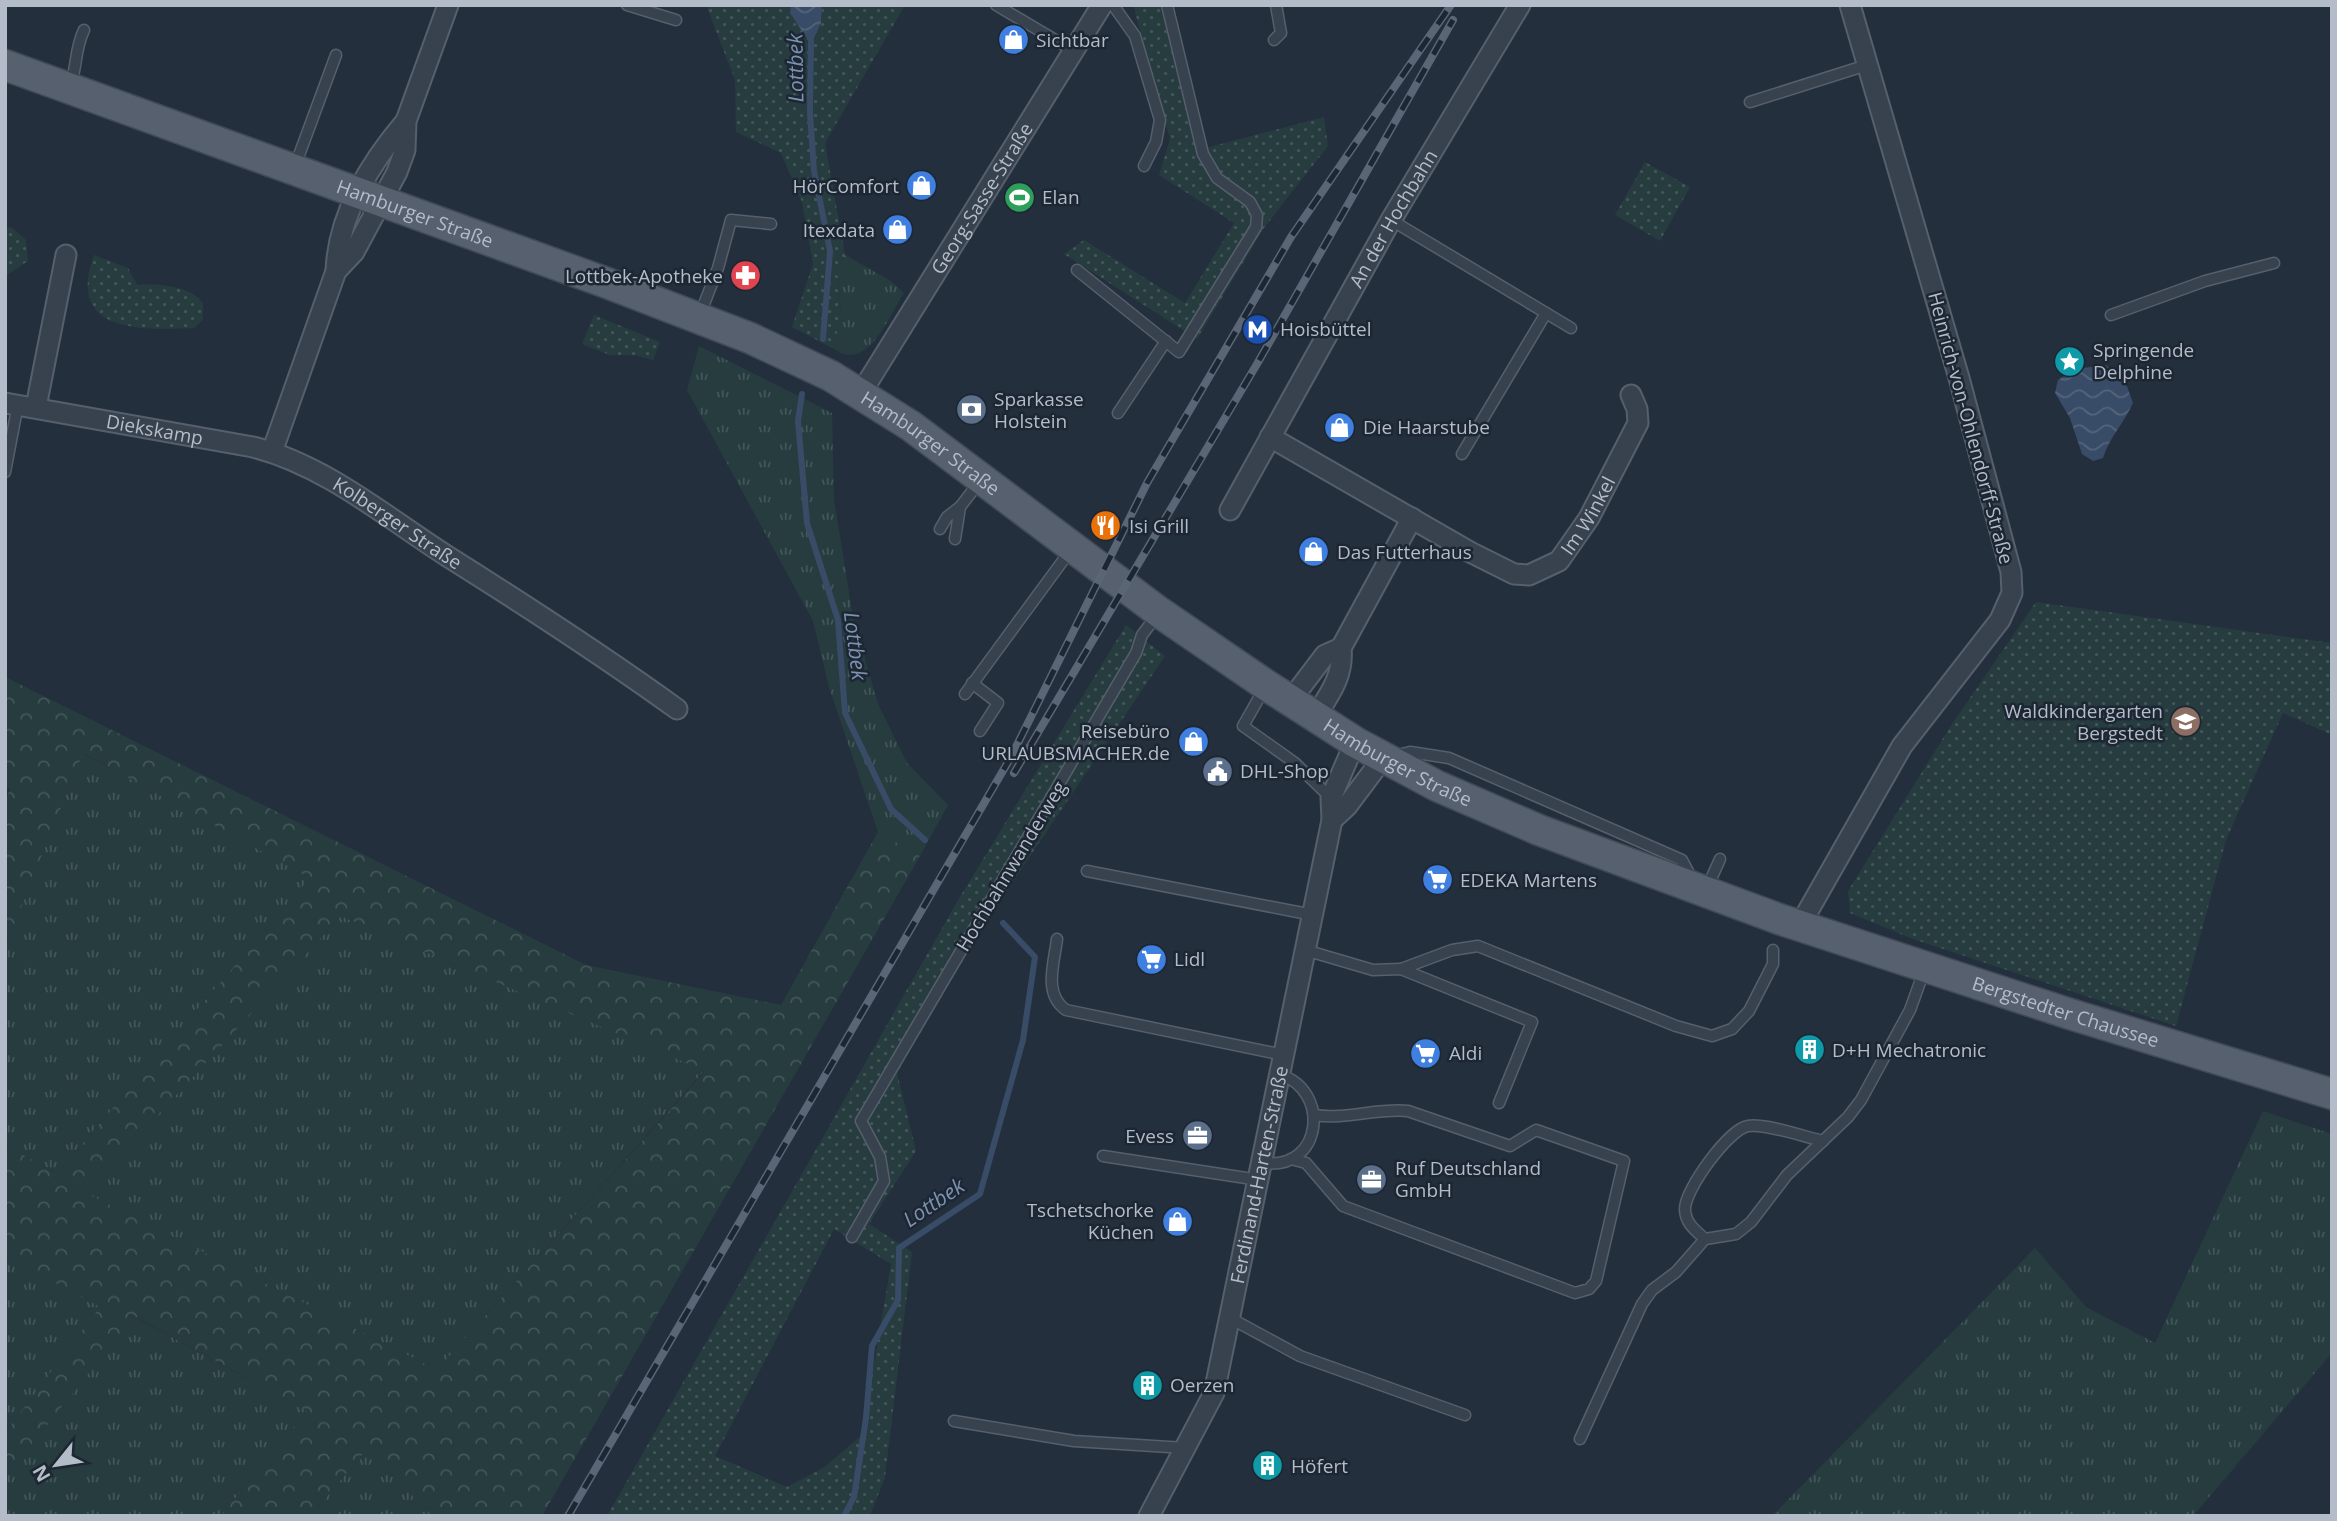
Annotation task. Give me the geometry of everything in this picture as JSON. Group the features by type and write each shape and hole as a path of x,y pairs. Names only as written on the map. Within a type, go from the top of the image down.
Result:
{"main road":[{"name":"Hamburger Straße","path":"5,65 699,317 801,361 861,393 982,478 1159,612 1278,693 1383,758 1539,830 1800,925"},
{"name":"Bergstedter Chaussee","path":"1800,925 1925,967 2332,1094"}],"street":[{"path":"272,452 337,271 354,253 370,198 405,150 406,121 449,5"},
{"name":"Georg-Sasse-Straße","path":"861,393 1102,5"},
{"name":"An der Hochbahn","path":"1230,510 1391,220 1520,5"},
{"name":"Heinrich-von-Ohlendorff-Straße","path":"1800,925 1890,765 1924,716 2000,620 2012,593 2011,572 1976,442 1850,5"},
{"path":"20,405 66,255"},
{"name":"Im Winkel","path":"1270,437 1514,574 1530,575 1548,569 1559,561 1589,518 1638,423 1637,409 1631,395"},
{"name":"Diekskamp","path":"20,405 272,452"},
{"name":"Kolberger Straße","path":"272,452 357,496 550,619 677,709"},
{"path":"1315,717 1333,689 1343,665 1341,648 1412,519"},
{"path":"1278,693 1325,654 1341,648"},
{"name":"Ferdinand-Harten-Straße","path":"1149,1516 1214,1393 1332,820 1331,798 1338,776 1355,742"},
{"path":"1332,820 1348,806 1383,758"}],"lane":[{"path":"627,5 676,20"},
{"path":"996,5 1074,51"},
{"path":"1113,5 1135,36 1160,120 1156,142 1144,166"},
{"path":"1077,270 1179,352 1256,227 1257,215 1250,202 1217,178 1203,154 1167,5"},
{"path":"1274,40 1281,33 1276,5"},
{"path":"70,88 75,71 75,48 84,30"},
{"path":"294,169 336,55"},
{"path":"1750,102 1867,65"},
{"path":"699,317 718,268 731,220 771,224"},
{"path":"1391,220 1571,328"},
{"path":"2111,315 2205,281 2274,262"},
{"path":"1462,454 1546,313"},
{"path":"1118,413 1166,341"},
{"path":"5,472 20,405"},
{"path":"940,529 947,517 960,507 982,478"},
{"path":"955,539 960,507"},
{"path":"965,694 1073,548"},
{"name":"Hochbahnwanderweg","path":"852,1237 884,1181 880,1157 861,1121 1136,653 1142,635 1159,612"},
{"path":"972,683 998,703 980,731"},
{"path":"1278,693 1243,726 1295,763 1331,798"},
{"path":"1702,890 1720,859"},
{"path":"1087,871 1313,915"},
{"path":"1057,939 1052,986 1058,1004 1066,1010 1284,1055"},
{"path":"1305,950 1373,970 1401,969 1452,950 1478,946 1676,1026 1713,1036 1732,1028 1749,1011 1773,964 1773,950"},
{"path":"1580,1439 1642,1304 1652,1290 1676,1272 1705,1239 1735,1234 1751,1222 1787,1175 1861,1100 1910,1010 1925,967"},
{"path":"1401,969 1532,1022 1499,1103"},
{"path":"1103,1156 1261,1172 1291,1159 1309,1145 1314,1115 1295,1081 1280,1075"},
{"path":"1291,1159 1306,1163 1343,1206 1575,1293 1589,1289 1595,1281 1624,1161 1536,1130 1510,1146 1408,1111 1391,1110 1334,1117 1314,1115"},
{"path":"1705,1239 1689,1225 1684,1212 1686,1199 1724,1141 1736,1130 1751,1125 1823,1141"},
{"path":"1230,1318 1300,1356 1465,1415"},
{"path":"954,1421 1074,1441 1186,1448"}],"green space":[{"path":"706,5 791,5 790,13 821,23 822,5 905,5 825,143 845,255 837,269 841,312 834,349 792,327 813,264 802,202 781,153 736,132 735,80"},
{"path":"1133,5 1160,5 1198,150 1324,117 1328,146 1264,228 1197,339 1064,254 1084,240 1185,303 1234,223 1159,175 1170,139"},
{"path":"1645,162 1690,187 1660,241 1615,215"},
{"path":"11,227 26,240 28,261 5,276 5,228"},
{"path":"94,255 128,268 137,285 163,285 191,293 203,304 203,320 194,328 152,329 114,322 99,313 90,300 88,281"},
{"path":"845,255 891,281 904,293 876,339 857,354 846,354 834,349 841,312 837,269"},
{"path":"594,315 660,342 653,360 635,355 610,355 582,344"},
{"path":"699,346 832,413 834,499 853,618 878,704 907,763 948,805 920,856 878,832 829,687 813,621 687,390"},
{"path":"2036,602 2332,643 2332,735 2283,713 2226,840 2176,1026 1910,938 1850,913 1848,891 1952,724"},
{"path":"1126,625 1165,656 985,923 897,1073 916,1151 869,1224 912,1252 885,1477 870,1516 607,1516 957,902","holes":["834,1229 891,1264 862,1435 823,1468 787,1487 715,1456"]},
{"path":"5,677 586,965 781,1005 878,832 920,856 542,1516 433,1516 367,1449 310,1516 221,1516 307,1411 134,1316 5,1478 5,1433 100,1307 5,1256 5,1145 57,1173 310,878 83,753 5,947 5,801 10,789 5,786","holes":["341,916 705,1071 437,1370 86,1193"]},
{"path":"82,753 311,877 57,1173 5,1145 5,947"},
{"path":"341,916 705,1070 437,1370 85,1193"},
{"path":"2263,1111 2332,1134 2332,1353 2193,1516 1772,1516 2035,1248 2086,1307 2155,1343"},
{"path":"5,1256 101,1307 5,1433"},
{"path":"133,1316 307,1411 221,1516 5,1516 5,1478"},
{"path":"367,1449 433,1516 310,1516"}],"water":[{"path":"791,5 822,5 821,23 811,44 790,13"},
{"path":"2106,365 2125,381 2133,403 2103,458 2093,461 2082,454 2070,418 2055,393 2058,380 2075,369"}],"waterway":[{"name":"Lottbek","path":"811,39 810,113 814,171 830,251 823,339"},
{"name":"Lottbek","path":"802,394 798,421 807,523 838,620 845,713 891,809 925,840"},
{"name":"Lottbek","path":"844,1516 854,1497 866,1418 872,1346 898,1300 899,1248 980,1194 1023,1040 1035,957 1003,923"}],"railway":[{"path":"568,1516 1011,757 1147,483 1291,237 1451,5"},
{"path":"1014,773 1257,364 1453,20"}],"place":[{"name":"Sichtbar","path":"1013,40"},
{"name":"HörComfort","path":"922,186"},
{"name":"Elan","path":"1019,197"},
{"name":"Itexdata","path":"898,230"},
{"name":"Lottbek-Apotheke","path":"746,276"},
{"name":"Hoisbüttel","path":"1257,329"},
{"name":"Springende Delphine","path":"2070,361"},
{"name":"Sparkasse Holstein","path":"971,410"},
{"name":"Die Haarstube","path":"1340,427"},
{"name":"Isi Grill","path":"1106,526"},
{"name":"Das Futterhaus","path":"1314,552"},
{"name":"Waldkindergarten Bergstedt","path":"2186,722"},
{"name":"Reisebüro URLAUBSMACHER.de","path":"1193,742"},
{"name":"DHL-Shop","path":"1217,771"},
{"name":"EDEKA Martens","path":"1437,880"},
{"name":"Lidl","path":"1151,959"},
{"name":"D+H Mechatronic","path":"1809,1050"},
{"name":"Aldi","path":"1426,1053"},
{"name":"Evess","path":"1197,1136"},
{"name":"Ruf Deutschland GmbH","path":"1372,1179"},
{"name":"Tschetschorke Küchen","path":"1177,1221"},
{"name":"Oerzen","path":"1147,1385"},
{"name":"Höfert","path":"1268,1466"}]}
